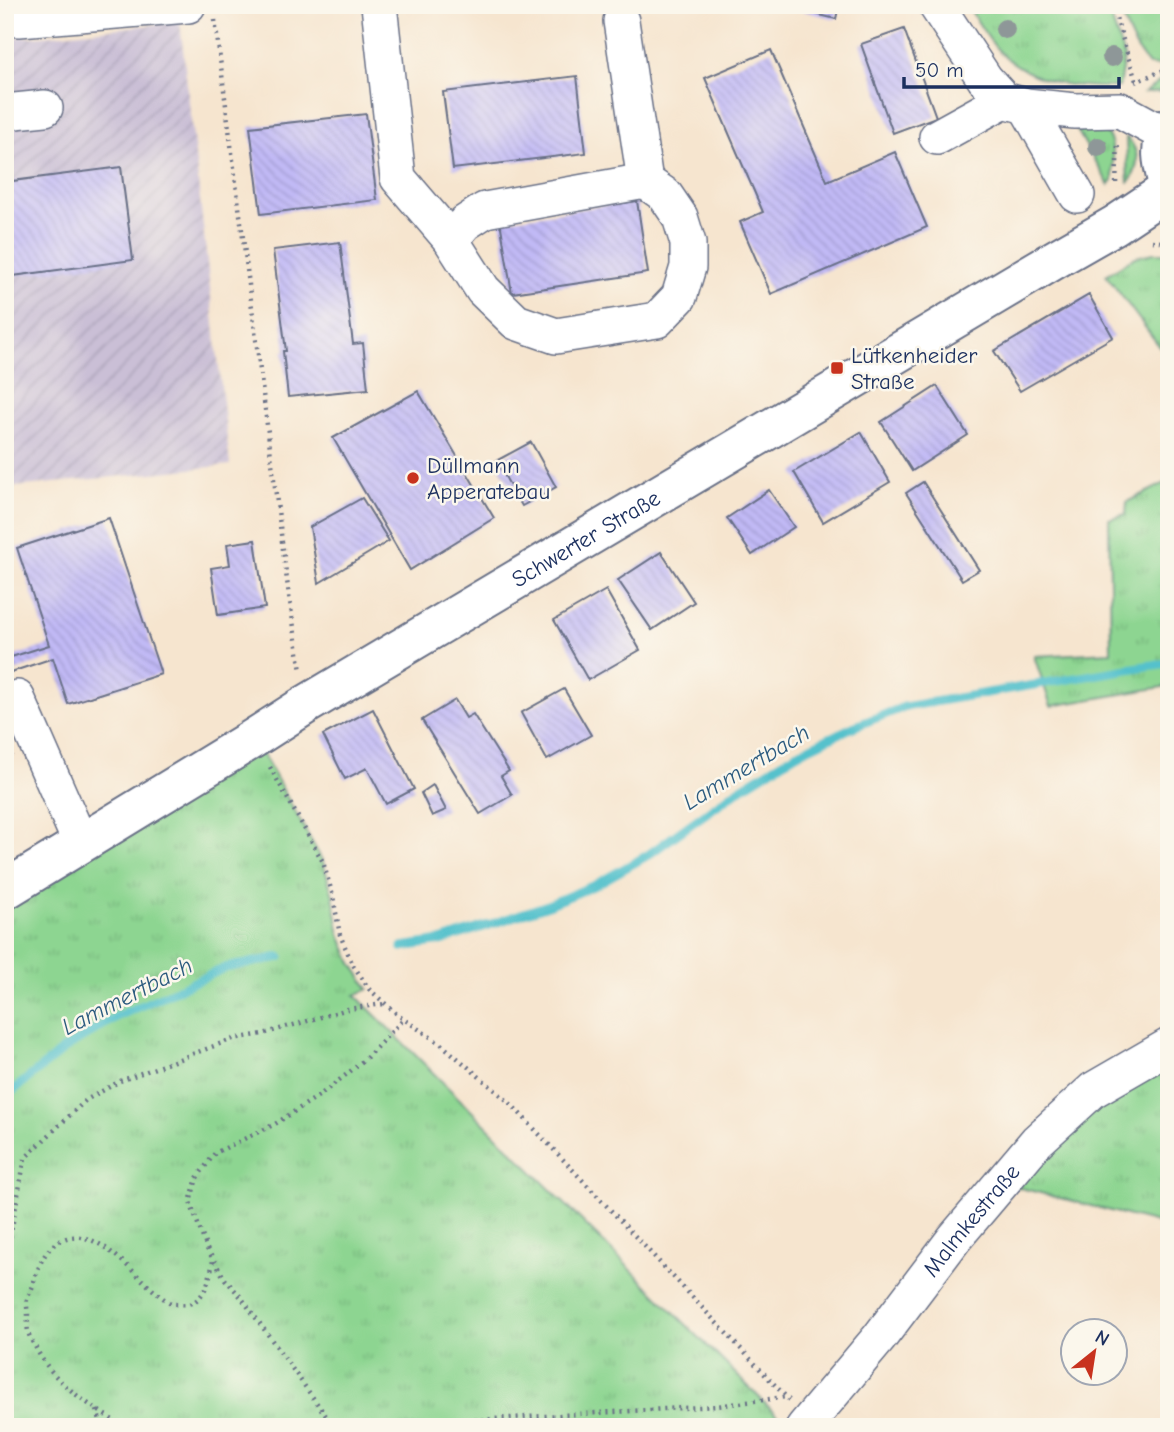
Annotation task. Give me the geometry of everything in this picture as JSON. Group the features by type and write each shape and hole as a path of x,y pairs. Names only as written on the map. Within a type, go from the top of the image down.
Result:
{"main road":[{"path":"1167,132 1160,156 1169,188"},
{"name":"Schwerter Straße","path":"5,890 307,704 1115,225 1169,188"}],"street":[{"path":"379,5 398,178 451,240 483,290 516,322 556,336 657,320 680,297 688,267 688,243 680,217 665,195 645,181 485,210 465,223 451,240"},
{"path":"936,5 985,79 1014,103 1077,195"},
{"path":"5,18 202,12"},
{"path":"621,20 645,181"},
{"path":"937,137 1014,103 1076,111 1120,110 1153,128 1167,132"},
{"path":"5,112 45,108"},
{"path":"17,698 82,844"},
{"name":"Malmkestraße","path":"799,1415 879,1338 954,1239 1037,1141 1093,1090 1169,1046"}],"path":[{"path":"1112,5 1136,81 1169,68"},
{"path":"202,12 307,704"},
{"path":"254,738 323,862 340,935 352,963 369,989 404,1019 441,1044 509,1102 799,1415"},
{"path":"5,1264 25,1158 86,1100 120,1081 233,1039 263,1034 348,1009 385,1003"},
{"path":"334,1427 241,1297 225,1279 207,1249 190,1202 197,1178 215,1153 275,1124 320,1094 366,1058 404,1019"},
{"path":"124,1427 61,1382 41,1360 27,1331 27,1300 35,1274 48,1250 60,1240 71,1236 93,1240 126,1263 150,1288 171,1303 184,1305 197,1301 203,1293 211,1277 213,1260"},
{"path":"384,1427 717,1406 799,1415"},
{"path":"96,1409 102,1427"}],"shaded area":[{"path":"180,22 230,465 5,488 5,37 32,37"}],"green space":[{"path":"967,5 1107,5 1124,57 1119,87 1065,84 1027,72 997,49"},
{"path":"1119,5 1169,5 1169,62 1162,66 1149,65 1131,37"},
{"path":"1169,75 1169,91 1145,92"},
{"path":"1077,130 1103,131 1110,139 1113,180 1109,185"},
{"path":"1126,138 1137,159 1129,183"},
{"path":"1169,253 1169,359 1106,275 1135,257"},
{"path":"1169,481 1169,686 1051,706 1034,656 1111,652 1109,519 1126,514 1127,502"},
{"path":"254,738 323,862 340,935 352,963 369,989 355,995 785,1423 782,1427 5,1427 5,890"},
{"path":"1169,1046 1169,1226 1001,1183"}],"building":[{"path":"779,5 839,5 836,19"},
{"path":"904,29 936,117 893,133 861,44"},
{"path":"771,50 827,181 895,152 927,227 771,294 740,222 763,212 705,78"},
{"path":"577,76 586,153 453,169 443,92"},
{"path":"366,114 377,200 261,214 250,127"},
{"path":"121,167 133,260 5,277 5,182"},
{"path":"637,201 648,273 512,293 500,221"},
{"path":"340,242 353,344 363,343 368,389 288,397 283,351 286,351 273,250"},
{"path":"1089,295 1113,337 1020,391 994,351"},
{"path":"937,386 968,435 912,471 881,422"},
{"name":"Düllmann Apperatebau","path":"418,391 494,518 410,570 333,438"},
{"path":"861,432 890,482 823,522 794,472"},
{"path":"531,442 556,487 522,506 496,461"},
{"path":"923,482 979,570 962,580 906,493"},
{"path":"769,490 794,527 752,555 727,518"},
{"path":"362,498 389,541 319,583 310,527"},
{"path":"109,518 161,674 68,704 53,658 5,674 5,659 49,645 17,548"},
{"path":"255,540 265,608 218,615 211,568 230,565 227,544"},
{"path":"661,552 694,602 652,630 618,580"},
{"path":"606,590 640,650 588,680 554,620"},
{"path":"564,689 591,735 547,760 521,713"},
{"path":"455,700 466,718 473,714 509,771 501,776 512,795 480,814 422,720"},
{"path":"373,709 414,789 386,804 367,768 345,779 323,735"},
{"path":"5,738 12,755 5,757"},
{"path":"433,785 446,810 432,816 421,793"}],"waterway":[{"name":"Lammertbach","path":"402,947 441,941 548,905 595,885 648,855 738,790 796,754 904,707 1169,663"},
{"name":"Lammertbach","path":"5,1097 63,1050 116,1017 225,968 280,957"}],"place":[{"name":"Lütkenheider Straße","path":"837,368"},
{"name":"Düllmann Apperatebau","path":"413,478"}]}
